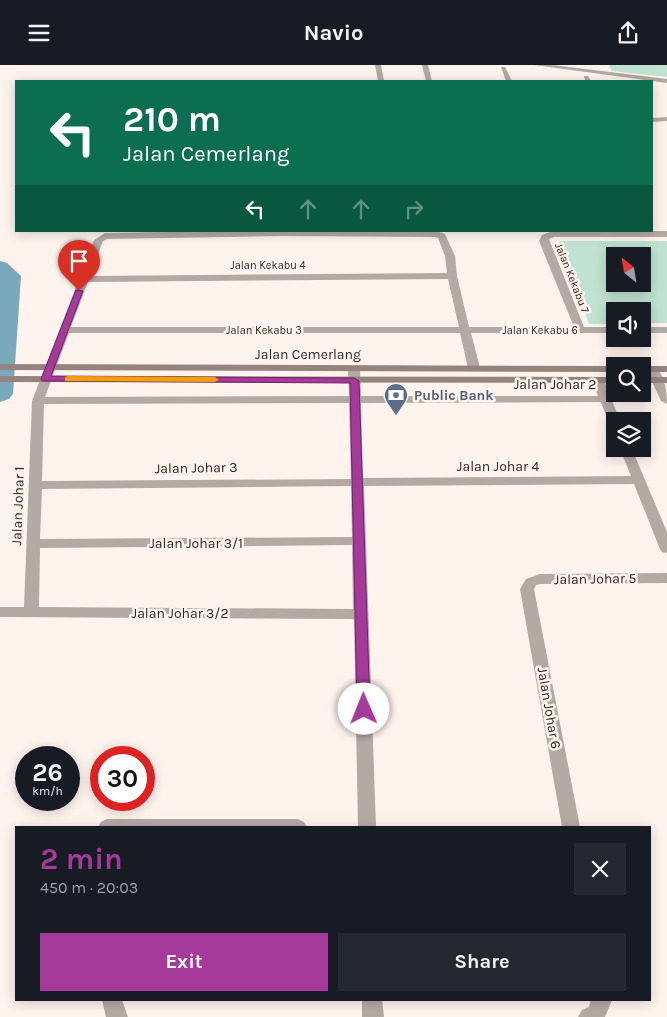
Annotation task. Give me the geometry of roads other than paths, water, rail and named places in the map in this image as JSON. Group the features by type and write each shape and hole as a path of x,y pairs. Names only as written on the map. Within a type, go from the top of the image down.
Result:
{"main road":[{"name":"Jalan Cemerlang","path":"0,367 50,366 606,380"},
{"name":"Jalan Cemerlang","path":"0,379 354,375 474,369 606,369"},
{"path":"655,374 667,369"}],"street":[{"path":"378,65 381,80"},
{"path":"425,65 429,80"},
{"path":"537,65 667,81"},
{"path":"503,68 509,80"},
{"path":"653,119 667,119"},
{"name":"Jalan Johar 1","path":"31,612 38,401 99,239 105,236 116,235 436,234 445,239 450,256 452,276"},
{"name":"Jalan Kekabu 7","path":"580,330 544,241 545,237 553,234 667,234"},
{"path":"452,276 474,369"},
{"name":"Jalan Kekabu 4","path":"84,279 452,276"},
{"name":"Jalan Kekabu 3","path":"64,330 464,331"},
{"name":"Jalan Kekabu 6","path":"464,331 606,330"},
{"path":"651,330 667,330"},
{"path":"655,374 667,401"},
{"path":"354,375 367,826"},
{"path":"598,380 610,412"},
{"name":"Jalan Johar 2","path":"354,400 605,399"},
{"path":"38,401 354,400"},
{"path":"629,457 667,549"},
{"name":"Jalan Johar 4","path":"357,481 639,480"},
{"name":"Jalan Johar 3","path":"35,485 357,481"},
{"name":"Jalan Johar 3/1","path":"33,544 359,541"},
{"name":"Jalan Johar 5","path":"527,589 531,582 540,579 667,578"},
{"name":"Jalan Johar 6","path":"527,589 571,826"},
{"name":"Jalan Johar 3/2","path":"6,612 361,614"},
{"path":"112,1001 117,1017"},
{"path":"372,1001 373,1017"},
{"path":"589,1017 596,1014 602,1001"}],"waterway":[{"path":"0,267 10,276 0,394"}],"place":[{"name":"Public Bank","path":"396,416"}]}
